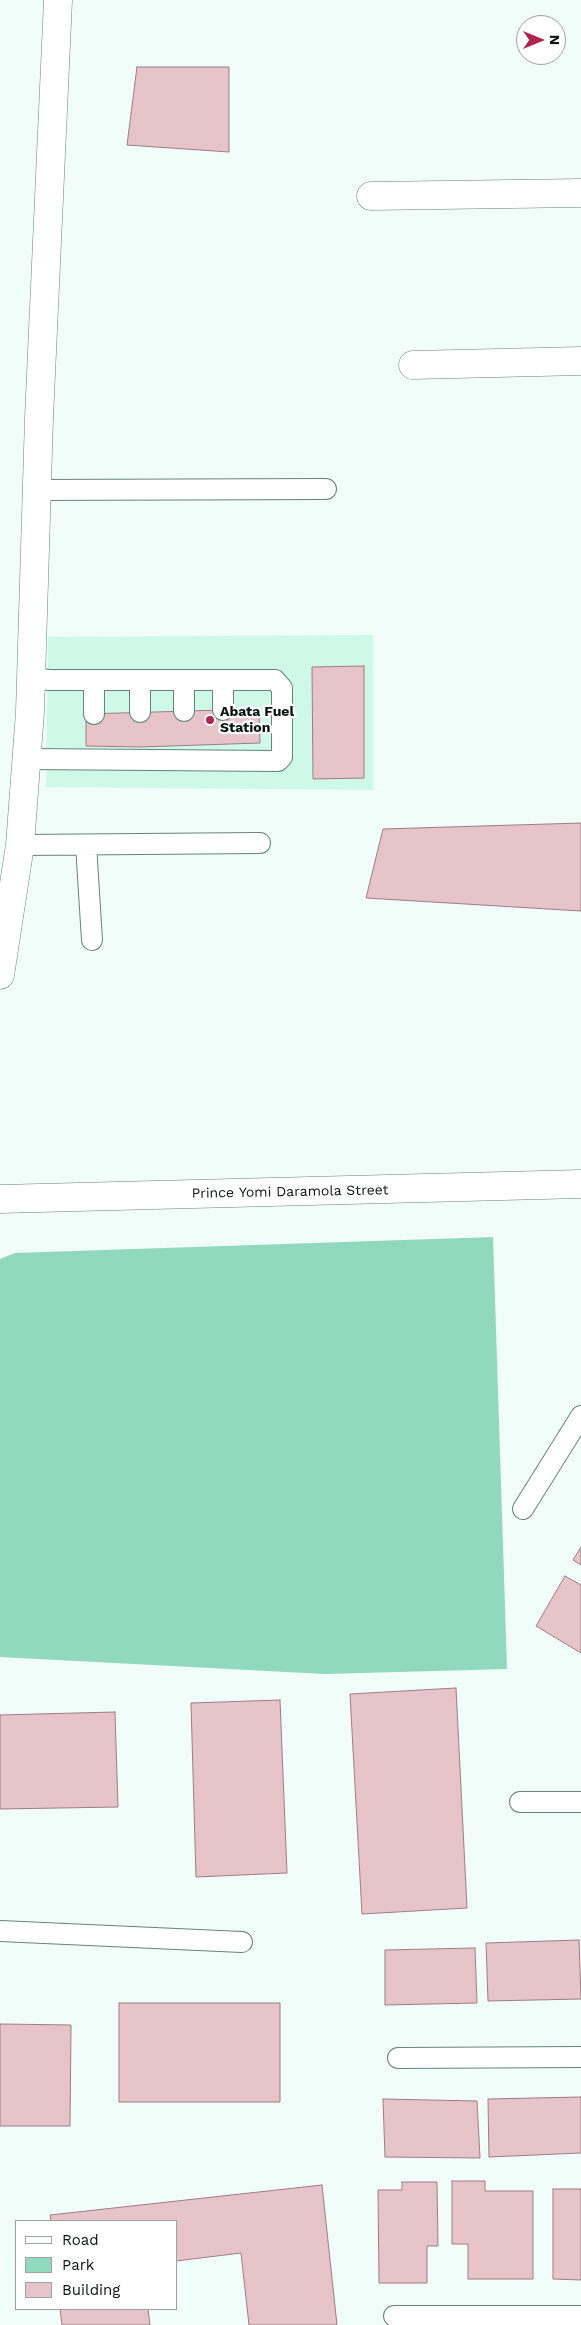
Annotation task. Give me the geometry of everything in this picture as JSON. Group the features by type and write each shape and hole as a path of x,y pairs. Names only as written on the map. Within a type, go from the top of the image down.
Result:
{"street":[{"path":"0,975 20,845 27,760 36,490 58,0"},
{"path":"371,196 581,193"},
{"path":"413,365 581,361"},
{"name":"Prince Yomi Daramola Street","path":"0,1199 581,1184"}],"lane":[{"path":"36,490 326,489"},
{"path":"27,760 94,753 223,752 280,760 282,688 275,680 31,678"},
{"path":"94,680 94,714"},
{"path":"140,680 140,712"},
{"path":"184,680 184,711"},
{"path":"223,680 223,710"},
{"path":"20,845 260,843"},
{"path":"86,845 92,940"},
{"path":"523,1509 581,1416"},
{"path":"520,1802 581,1802"},
{"path":"0,1931 242,1942"},
{"path":"398,2058 581,2057"},
{"path":"394,2316 581,2316"}],"shaded area":[{"name":"Abata Fuel Station","path":"373,635 373,790 46,787 48,637"}],"green space":[{"path":"493,1237 507,1669 325,1674 0,1657 0,1259 15,1253"}],"building":[{"path":"137,67 229,67 229,152 127,145"},
{"path":"364,666 364,778 313,779 312,667"},
{"path":"223,710 259,711 260,743 140,747 86,746 86,714"},
{"path":"581,823 581,911 366,898 383,829"},
{"path":"581,1547 581,1565 573,1560"},
{"path":"565,1576 581,1585 581,1653 536,1626"},
{"path":"456,1688 467,1908 362,1914 350,1694"},
{"path":"280,1700 287,1873 196,1877 191,1703"},
{"path":"115,1712 118,1807 0,1809 0,1715"},
{"path":"579,1940 581,1999 488,2001 486,1943"},
{"path":"475,1948 477,2003 385,2005 385,1950"},
{"path":"119,2003 280,2003 280,2102 119,2102"},
{"path":"0,2024 71,2025 70,2126 0,2126"},
{"path":"581,2097 581,2153 489,2157 488,2099"},
{"path":"383,2099 477,2101 480,2158 385,2157"},
{"path":"452,2181 485,2181 485,2191 533,2191 533,2279 468,2279 468,2244 452,2244"},
{"path":"402,2182 437,2182 438,2246 427,2246 427,2283 379,2283 378,2190 402,2190"},
{"path":"322,2185 337,2325 249,2325 241,2253 178,2261 178,2220 51,2220 50,2215"},
{"path":"553,2189 581,2189 581,2280 553,2279"},
{"path":"60,2310 148,2310 150,2325 62,2325"}],"place":[{"name":"Abata Fuel Station","path":"210,720"}]}
